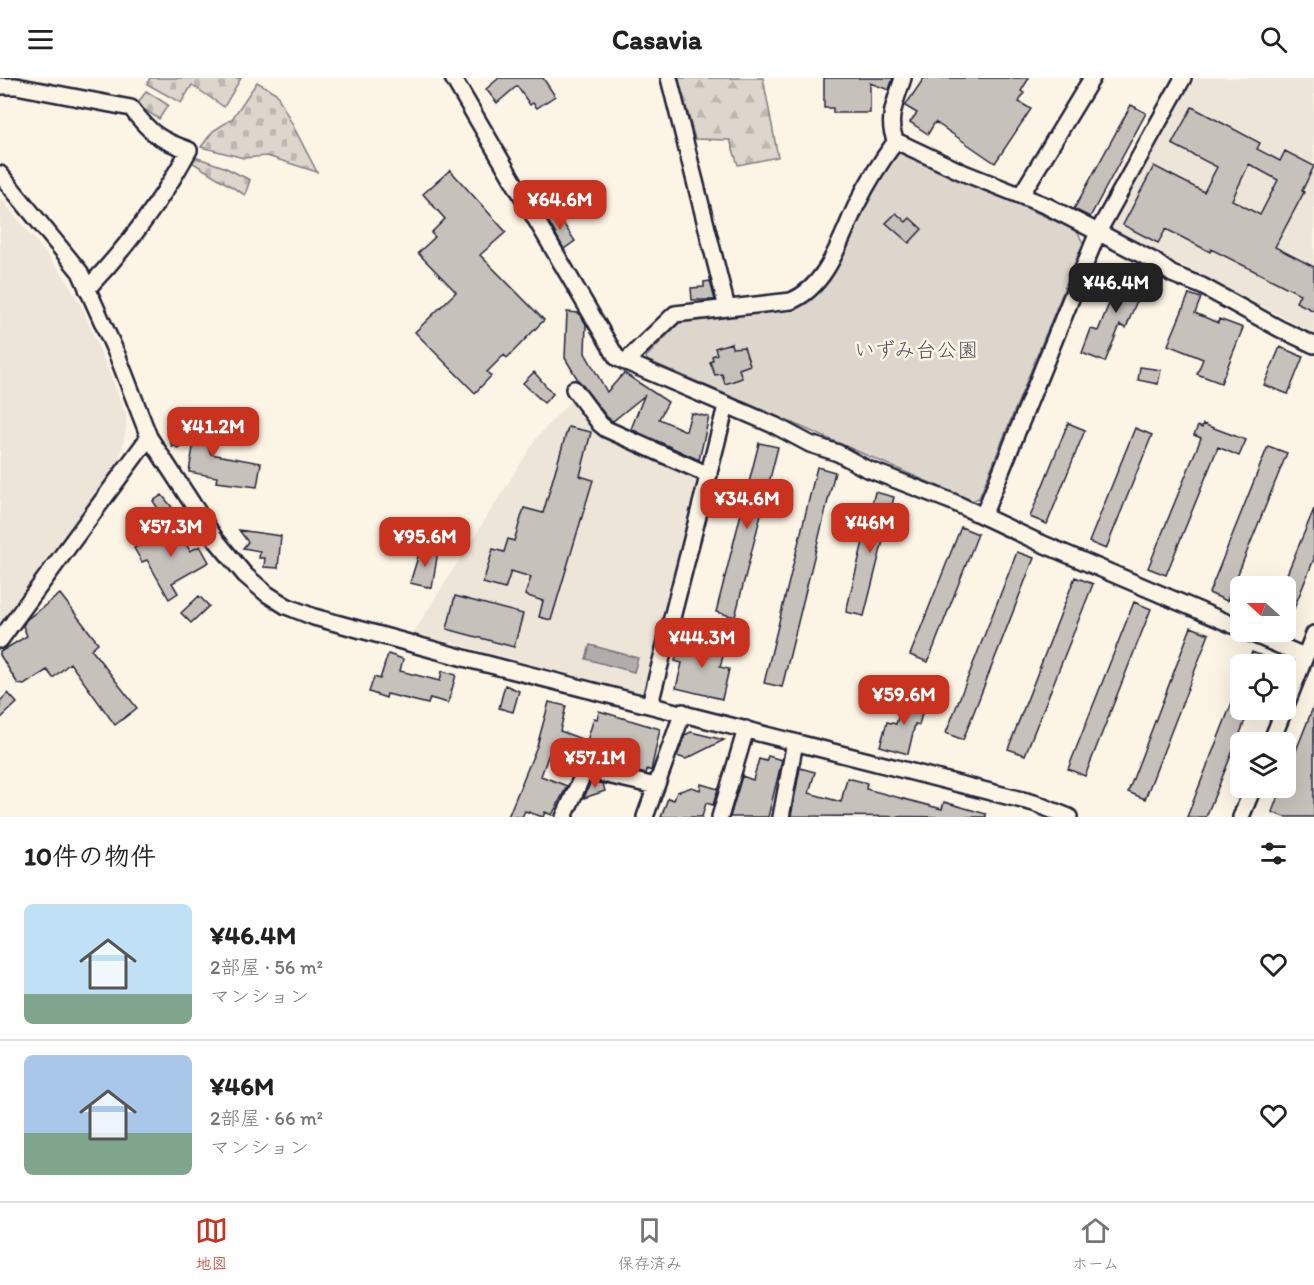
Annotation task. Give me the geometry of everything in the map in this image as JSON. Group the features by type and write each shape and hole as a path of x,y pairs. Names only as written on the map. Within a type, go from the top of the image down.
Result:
{"street":[{"path":"453,78 617,358 776,426 810,444 838,453 865,468 983,516 1230,624"},
{"path":"669,78 727,308"},
{"path":"896,141 891,122 903,78"},
{"path":"1021,195 1092,78"},
{"path":"983,516 1098,232 1184,78"},
{"path":"0,86 16,86 131,108 148,131 166,142 189,150 170,187 140,230 87,289"},
{"path":"625,362 675,314 791,301 804,296 833,258 856,206 879,164 896,141"},
{"path":"896,141 964,173 1021,195 1098,232 1172,274 1202,286 1314,345"},
{"path":"0,174 80,272 118,357 149,438 216,540 245,575 267,594 286,606 475,661 682,712 1032,810 1069,817"},
{"path":"574,389 606,429 709,475"},
{"path":"650,704 726,406"},
{"path":"0,640 149,438"},
{"path":"1296,678 1314,634"},
{"path":"1271,642 1304,656"},
{"path":"645,817 682,712"},
{"path":"720,817 746,729"},
{"path":"781,817 795,742"},
{"path":"564,817 585,770 656,786"},
{"path":"1242,817 1249,798"}],"shaded area":[{"path":"1195,78 1314,78 1314,333 1115,231 1113,226"},
{"path":"0,197 65,277 83,309 126,414 126,428 120,460 0,623"},
{"path":"573,398 600,433 699,480 646,694 413,633 538,436"},
{"path":"590,645 638,658 634,672 586,659"}],"green space":[{"path":"150,78 241,78 224,107 192,85 181,103 147,84"},
{"path":"678,78 763,78 778,157 738,165 730,140 695,139"},
{"path":"257,82 276,93 317,172 267,156 244,158 201,147 213,131 232,119"},
{"path":"146,91 168,105 159,119 137,105"},
{"name":"いずみ台公園","path":"898,149 1077,231 1083,243 979,498 972,501 647,360 646,357 681,321 792,307 806,299 829,276 866,200"},
{"path":"192,156 224,167 250,180 245,195 190,161"}],"building":[{"path":"499,78 543,78 555,96 537,108 533,103 530,105 517,86 497,103 486,89"},
{"path":"824,78 893,78 889,90 870,83 870,113 833,113 833,108 824,108"},
{"path":"924,78 1029,78 1021,91 1024,93 1019,102 1031,109 995,163 935,122 928,134 910,122 917,113 905,106"},
{"path":"1131,105 1146,113 1090,217 1074,209"},
{"path":"1192,107 1260,143 1257,149 1280,161 1285,151 1314,166 1302,191 1304,192 1275,247 1314,267 1314,311 1296,302 1300,294 1211,249 1210,252 1166,229 1158,243 1123,225 1154,166 1204,192 1217,167 1172,144","holes":["1249,164 1278,180 1260,215 1232,200"]},
{"path":"450,170 506,232 480,255 544,320 507,358 504,355 487,372 491,376 475,393 415,332 456,292 418,253 435,237 431,233 445,219 423,194"},
{"path":"550,212 560,225 563,223 575,241 564,249 545,215"},
{"path":"896,213 906,222 910,218 922,229 909,243 886,223"},
{"path":"1124,266 1147,275 1126,328 1120,325 1105,362 1082,353 1091,329 1098,331"},
{"path":"710,281 715,300 692,300 691,288 704,287 704,282"},
{"path":"1189,294 1201,298 1195,313 1218,323 1219,319 1243,328 1221,383 1197,374 1203,359 1168,345"},
{"path":"567,312 579,313 586,324 585,353 607,392 624,373 668,402 659,419 686,431 691,413 709,417 699,460 631,429 644,396 613,421 607,417 578,380 565,358"},
{"path":"731,343 732,348 744,347 750,365 739,369 742,378 725,384 722,374 715,375 710,362 713,360 712,356 717,354 715,348"},
{"path":"1280,347 1303,357 1288,394 1264,385"},
{"path":"1140,367 1161,370 1158,384 1138,380"},
{"path":"534,372 553,394 544,403 523,383"},
{"path":"197,420 211,454 261,463 257,487 216,482 217,477 189,472 194,441 177,448 172,447 166,426 176,422 179,428 197,423"},
{"path":"1068,423 1085,430 1047,524 1030,517"},
{"path":"1203,424 1246,440 1239,456 1218,447 1166,575 1148,568 1201,438 1194,435 1198,426 1202,428"},
{"path":"568,427 591,432 580,476 593,480 551,620 539,617 543,601 525,595 531,577 511,571 505,589 483,583 493,549 504,552 508,539 514,541 524,508 543,513"},
{"path":"1135,428 1152,435 1106,549 1089,542"},
{"path":"759,443 778,447 735,617 716,612"},
{"path":"1268,446 1287,453 1237,576 1230,576 1230,594 1227,601 1209,593"},
{"path":"817,467 835,472 782,687 764,683"},
{"path":"875,492 894,497 864,616 846,612"},
{"path":"162,495 176,512 165,519 153,501"},
{"path":"1314,509 1314,559 1296,603 1296,576 1286,576"},
{"path":"176,525 190,551 200,546 209,562 172,583 178,593 169,599 147,560 142,562 134,548"},
{"path":"961,527 978,534 928,662 910,655"},
{"path":"239,530 281,536 278,568 264,567 265,558 259,558 260,551 243,548 248,542"},
{"path":"421,547 438,551 432,588 410,583"},
{"path":"1017,552 1034,558 963,740 946,733"},
{"path":"1075,577 1093,584 1025,755 1008,749"},
{"path":"60,594 98,643 91,649 137,708 115,725 70,663 53,678 47,670 24,685 18,684 0,655 0,652 27,636 23,626 26,620"},
{"path":"199,596 209,606 191,623 181,613"},
{"path":"455,596 523,614 514,647 447,629"},
{"path":"1134,602 1151,609 1085,776 1068,769"},
{"path":"1191,627 1209,634 1145,799 1128,792"},
{"path":"690,639 725,649 720,667 729,669 722,699 676,688 682,663 675,661 679,646 687,649"},
{"path":"388,654 403,659 400,671 440,681 442,671 456,675 448,703 430,698 428,704 387,694 386,698 369,692 374,677 380,679"},
{"path":"505,685 519,691 513,712 499,708"},
{"path":"8,693 17,703 0,719 0,701"},
{"path":"912,695 926,699 919,725 915,724 908,754 880,746 887,722 896,724 904,699 910,701"},
{"path":"549,702 566,706 560,731 587,741 594,718 597,719 599,711 660,729 651,771 647,769 646,774 550,751 541,776 567,786 552,815 545,812 543,817 525,811 522,817 508,817 537,746"},
{"path":"1314,705 1314,817 1284,817 1272,812 1277,798 1296,798 1296,751"},
{"path":"1230,707 1230,720 1245,720 1241,731 1230,732 1230,758 1206,817 1187,817"},
{"path":"691,732 724,740 686,759 677,756 685,735"},
{"path":"768,756 782,760 768,817 730,817 742,776 753,780 759,759 766,761"},
{"path":"800,768 815,772 809,793 841,802 847,778 867,783 866,789 942,809 944,802 986,814 986,817 791,816"},
{"path":"591,781 603,784 605,791 584,798"},
{"path":"701,784 718,789 713,805 706,803 702,817 661,817 668,798 674,800 677,792 692,787 700,790"}]}
